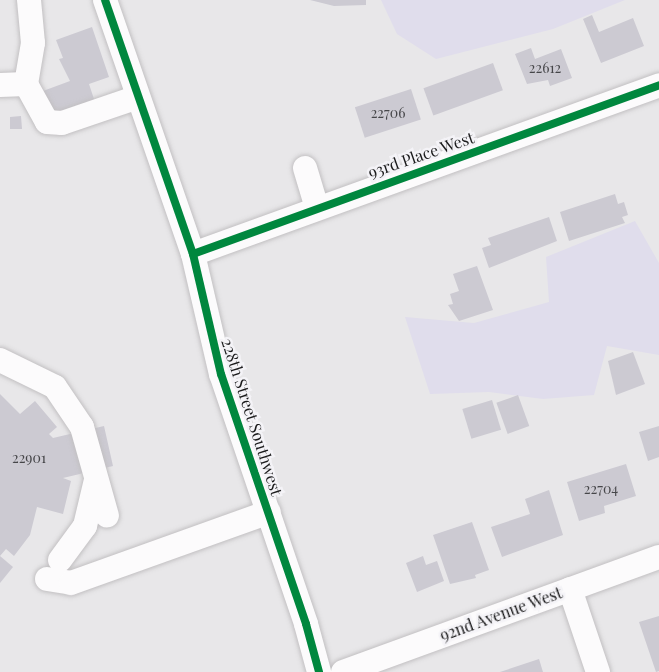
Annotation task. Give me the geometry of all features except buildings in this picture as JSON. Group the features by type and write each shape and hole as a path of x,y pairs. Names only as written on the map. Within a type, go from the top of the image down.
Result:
{"street":[{"path":"29,0 33,42 26,84 47,122 62,123 138,97"},
{"name":"228th Street Southwest","path":"105,0 193,254 221,374 319,672"},
{"path":"0,85 26,84"},
{"name":"93rd Place West","path":"193,254 659,86"},
{"path":"305,168 316,208"},
{"path":"0,360 55,387 82,426 107,516"},
{"path":"96,480 85,526 54,570 71,583 268,512"},
{"name":"92nd Avenue West","path":"343,672 659,557"},
{"path":"570,589 598,672"}],"shaded area":[{"path":"381,0 625,0 553,29 436,59 397,34"},
{"path":"635,221 659,263 659,355 607,346 594,395 543,399 489,392 430,394 405,317 474,323 549,302 546,257"}],"cycle path":[{"path":"105,0 193,254 221,374 306,624 319,672"},
{"path":"193,254 659,85"}]}
